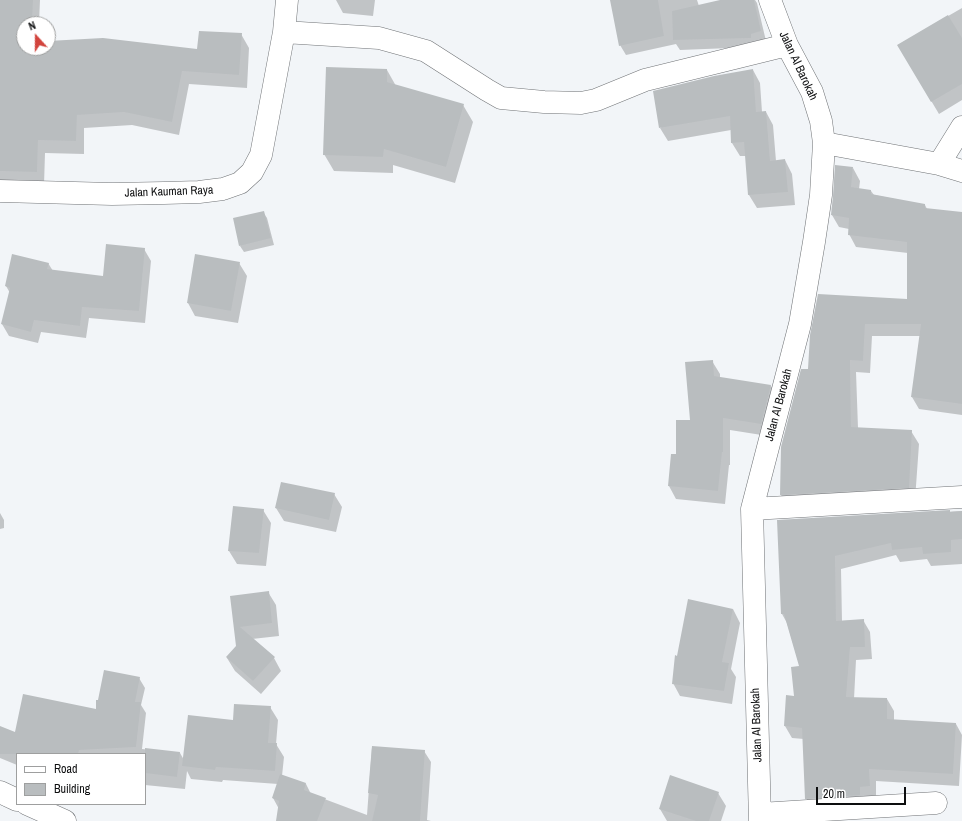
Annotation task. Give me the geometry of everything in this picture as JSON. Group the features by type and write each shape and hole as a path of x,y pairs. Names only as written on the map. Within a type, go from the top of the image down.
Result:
{"street":[{"name":"Jalan Kauman Raya","path":"0,191 112,194 199,192 223,189 240,183 252,172 261,155 284,32 287,0"},
{"name":"Jalan Al Barokah","path":"760,817 752,509 800,324 820,203 824,143 821,121 812,92 788,45 770,0"},
{"path":"284,32 379,38 426,51 501,98 544,102 581,103 596,100 645,80 788,45"},
{"path":"939,164 962,127"},
{"path":"824,143 939,164 962,170"},
{"path":"752,509 962,497"},
{"path":"0,792 16,800"},
{"path":"760,817 936,803"},
{"path":"29,805 65,821"}],"building":[{"path":"0,0 33,0 32,16 16,16 16,56 56,56 56,41 103,38 197,49 199,31 242,33 239,75 182,71 172,122 124,112 77,115 76,141 38,140 37,172 0,171"},
{"path":"610,0 658,0 664,36 619,46"},
{"path":"720,0 754,0 761,31 751,34 751,38 673,40 672,11"},
{"path":"948,15 962,38 962,84 931,102 897,45"},
{"path":"326,67 387,69 387,82 464,104 446,167 384,149 383,157 323,155"},
{"path":"753,69 756,112 766,111 770,161 785,159 788,192 748,195 744,142 731,143 730,116 659,128 653,91 714,76"},
{"path":"835,165 853,167 851,187 871,190 871,194 925,204 925,208 962,212 962,404 911,397 921,324 865,324 863,361 850,360 851,427 912,430 909,488 780,495 781,447 801,369 808,369 810,335 818,294 907,299 907,242 848,235 849,218 831,215"},
{"path":"264,211 271,238 239,246 233,218"},
{"path":"106,244 145,248 139,311 82,307 80,326 34,320 31,332 1,324 10,288 5,286 12,254 49,263 47,269 103,276"},
{"path":"195,254 240,262 231,311 187,303"},
{"path":"713,360 714,376 771,385 761,424 723,418 723,452 718,491 668,486 671,454 676,454 676,420 690,420 685,362"},
{"path":"281,482 335,493 329,520 275,508"},
{"path":"233,506 264,509 259,553 228,551"},
{"path":"950,510 950,512 962,511 962,539 951,540 951,552 923,554 922,547 892,550 891,543 835,556 836,621 864,619 865,647 850,647 846,697 887,698 887,719 956,723 953,774 869,769 870,786 860,787 860,795 805,799 802,728 784,726 786,695 794,696 791,667 799,666 784,614 781,614 777,520"},
{"path":"269,591 272,623 240,627 275,657 253,681 226,657 236,646 230,596"},
{"path":"688,599 733,609 722,662 729,663 724,691 672,684 675,655 677,656"},
{"path":"104,670 140,677 135,702 141,702 136,747 79,750 78,753 0,754 0,726 15,732 23,694 96,709 96,700 98,700"},
{"path":"234,704 271,706 268,743 277,743 275,771 216,767 215,770 182,766 188,715 233,720"},
{"path":"372,746 425,750 420,821 372,821 378,795 368,793"},
{"path":"145,748 180,752 177,777 146,773"},
{"path":"280,774 306,783 304,790 326,798 317,821 276,821 279,801 272,798"},
{"path":"670,775 719,792 709,821 696,821 659,809"}]}
